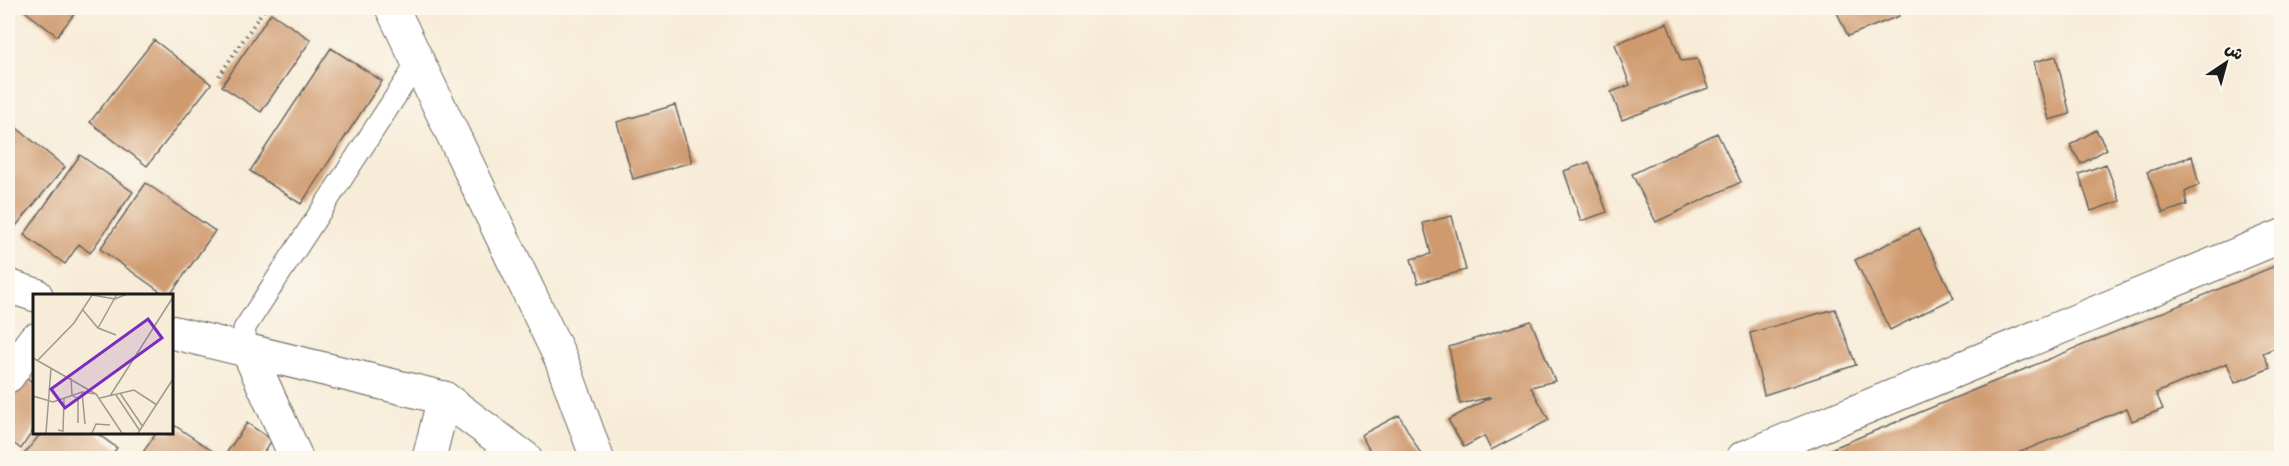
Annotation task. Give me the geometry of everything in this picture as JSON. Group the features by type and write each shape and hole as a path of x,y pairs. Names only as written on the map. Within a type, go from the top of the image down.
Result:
{"street":[{"path":"392,8 561,359 597,459"},
{"path":"1743,459 2282,236"},
{"path":"8,285 33,294"},
{"path":"172,332 444,398 525,459"},
{"path":"8,376 33,341"},
{"path":"249,351 295,454 292,459"},
{"path":"429,459 444,398"}],"lane":[{"path":"249,351 244,329 418,62"}],"path":[{"path":"219,76 265,8"}],"building":[{"path":"21,8 79,8 57,36"},
{"path":"1835,8 1896,8 1899,16 1848,36"},
{"path":"271,13 311,40 261,112 222,86"},
{"path":"1667,23 1681,61 1697,59 1708,88 1622,120 1611,92 1630,85 1615,44"},
{"path":"154,40 211,84 147,166 90,122"},
{"path":"331,48 382,81 301,204 250,171"},
{"path":"2056,56 2070,114 2049,120 2034,62"},
{"path":"675,105 692,162 633,179 617,122"},
{"path":"8,121 65,167 11,232 8,230"},
{"path":"2096,130 2107,149 2081,164 2070,145"},
{"path":"1717,133 1741,182 1656,222 1632,174"},
{"path":"80,155 133,192 90,253 79,244 65,264 24,235"},
{"path":"2192,156 2199,185 2185,192 2187,205 2163,213 2147,172"},
{"path":"1589,162 1607,212 1581,221 1564,171"},
{"path":"2106,164 2120,201 2091,211 2079,174"},
{"path":"146,183 215,231 171,294 164,294 100,249"},
{"path":"1452,216 1466,270 1418,283 1411,259 1431,254 1423,223"},
{"path":"1919,228 1954,298 1890,330 1855,260"},
{"path":"2282,263 2282,345 2263,353 2270,368 2235,383 2227,363 2156,393 2163,409 2132,421 2127,408 2006,458 1809,458"},
{"path":"1835,309 1856,365 1764,395 1750,333"},
{"path":"1531,321 1555,381 1531,387 1549,420 1491,450 1484,436 1464,447 1448,420 1491,397 1460,404 1449,347"},
{"path":"15,370 33,382 33,431 21,449 8,439 8,381"},
{"path":"1399,415 1423,458 1380,458 1377,454 1373,456 1361,435"},
{"path":"247,423 272,440 260,458 231,458 225,455"},
{"path":"172,424 223,458 139,458 156,433 172,433"},
{"path":"41,433 96,433 117,448 109,458 21,458"}]}
